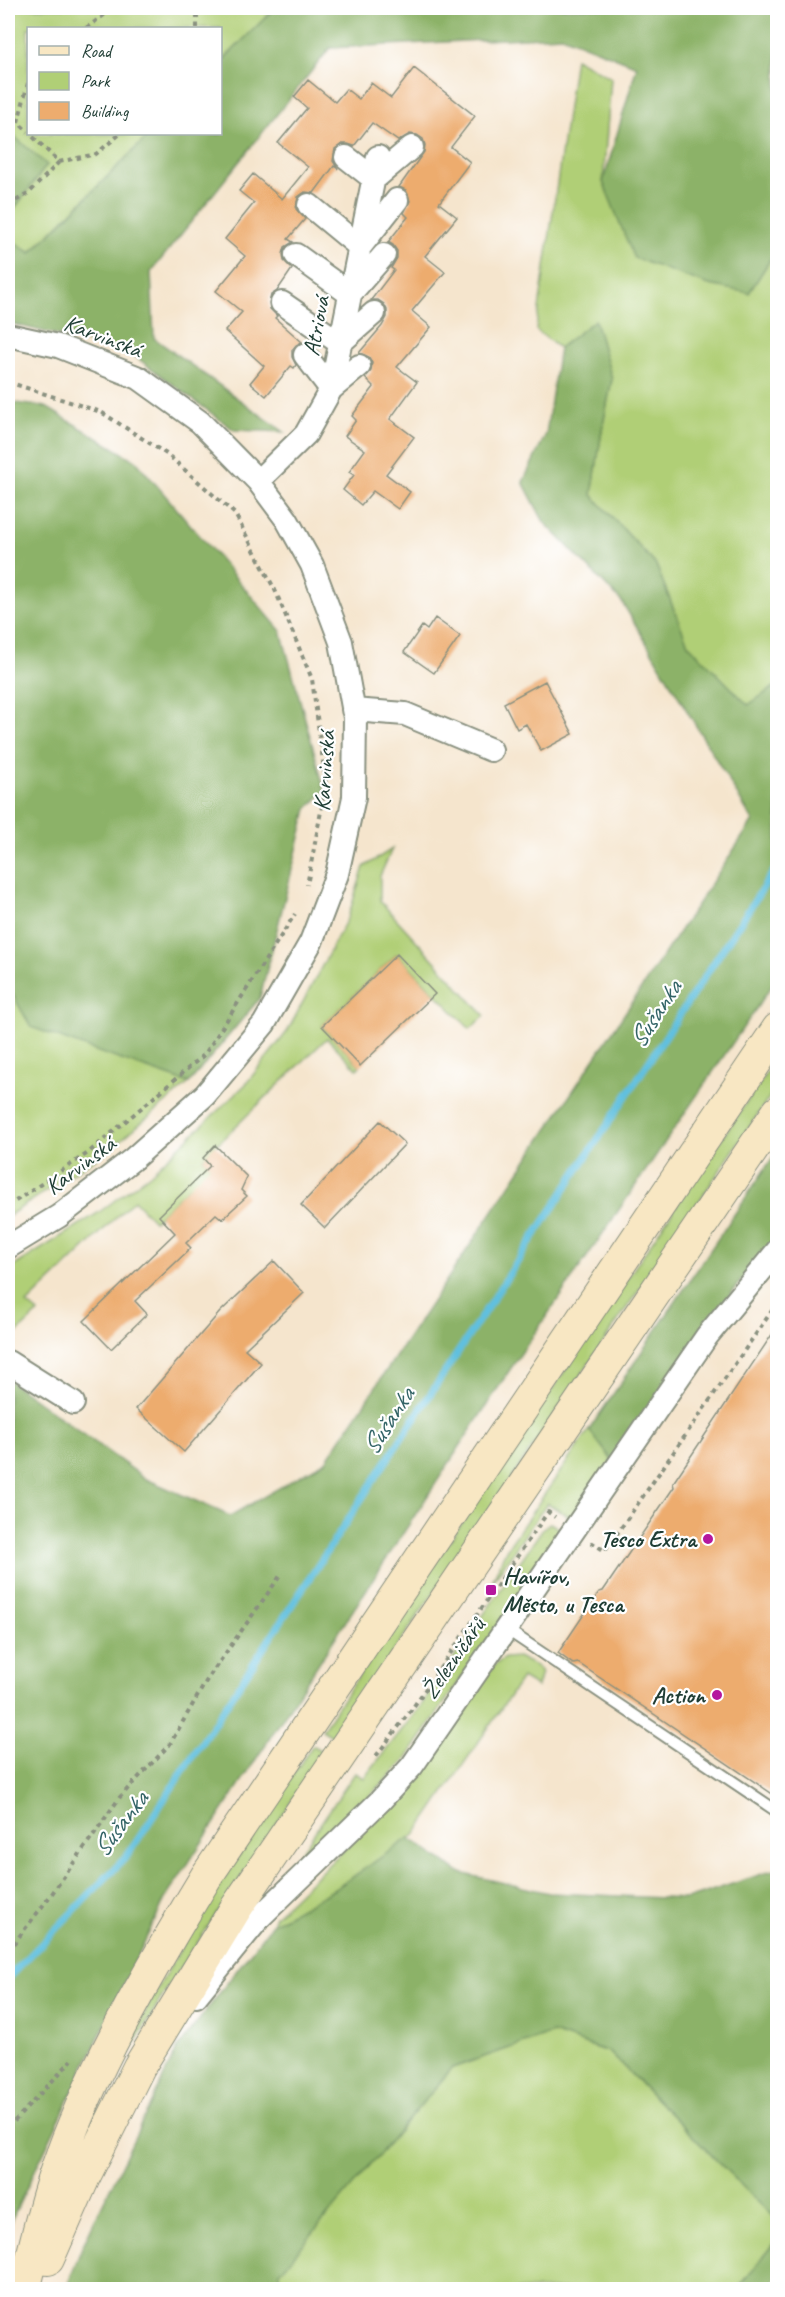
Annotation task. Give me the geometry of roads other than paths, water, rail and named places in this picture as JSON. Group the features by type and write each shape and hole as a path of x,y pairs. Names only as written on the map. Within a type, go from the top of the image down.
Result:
{"main road":[{"path":"24,2289 54,2175 113,2041 158,1957 206,1877 777,1029"},
{"path":"34,2289 84,2177 139,2067 236,1908 777,1112"}],"street":[{"path":"346,157 376,168 412,147"},
{"name":"Atriová","path":"258,481 306,434 331,389 376,168"},
{"path":"309,205 360,247 397,200"},
{"path":"296,255 350,294 384,255"},
{"path":"282,303 340,343 374,313"},
{"name":"Karvinská","path":"8,335 58,345 139,378 200,422 258,481 287,519 312,565 341,642 354,710 354,796 337,874 311,942 264,1024 205,1095 133,1159 59,1216 8,1247"},
{"path":"305,355 331,389 359,366"},
{"path":"354,710 405,714 491,750"},
{"name":"Železničářů","path":"139,2067 260,1917 380,1801 412,1766 707,1336 777,1250"},
{"path":"8,1362 73,1403"}],"lane":[{"path":"506,1629 777,1812"}],"waterway":[{"name":"Sušanka","path":"8,1978 127,1856 778,865"}],"place":[{"name":"Tesco Extra","path":"708,1539"},
{"name":"Havířov, Město, u Tesca","path":"491,1590"},
{"name":"Action","path":"717,1695"}]}
